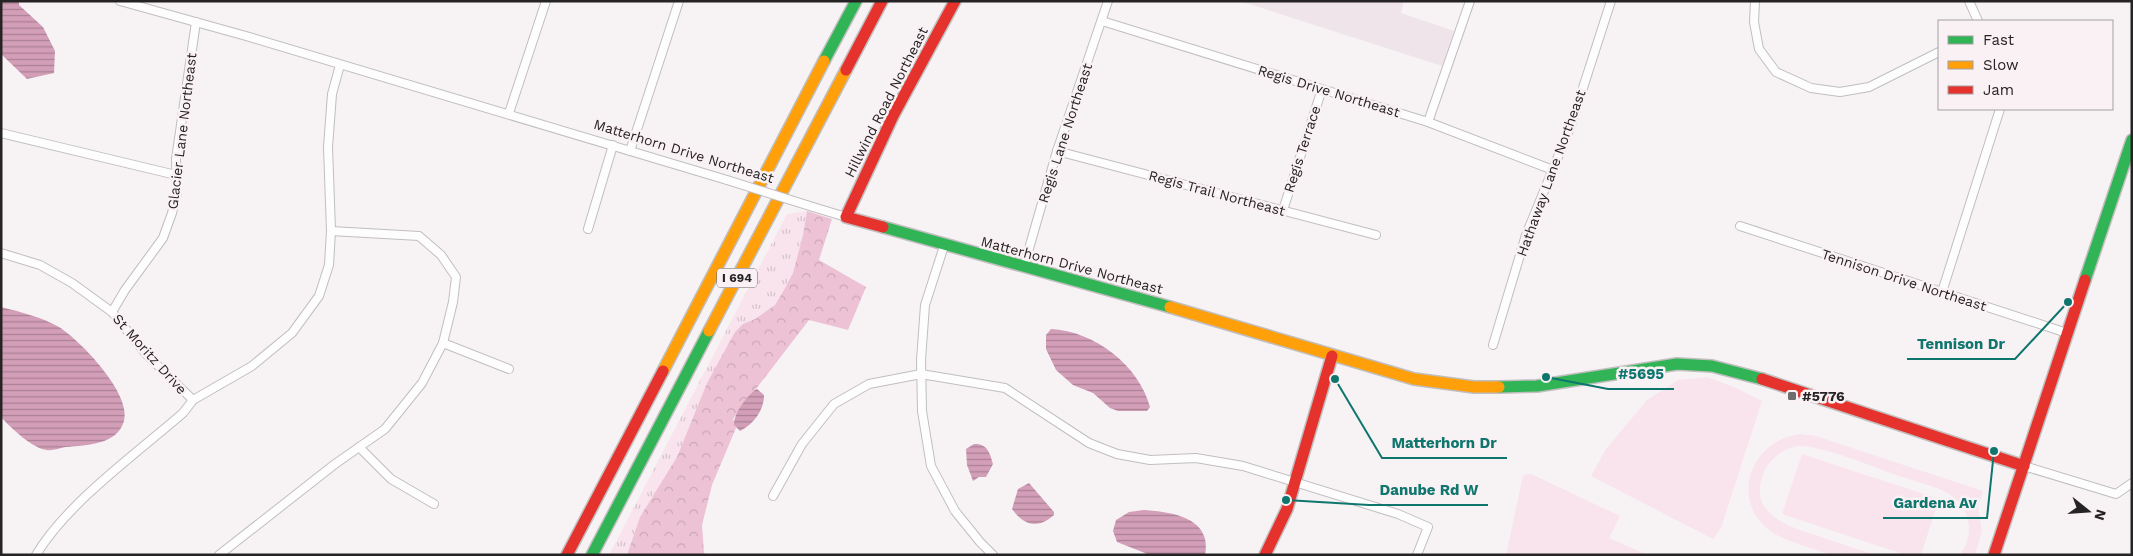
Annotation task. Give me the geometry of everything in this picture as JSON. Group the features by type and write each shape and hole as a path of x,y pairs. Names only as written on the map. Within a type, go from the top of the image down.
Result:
{"main road":[{"name":"I 694","path":"567,555 856,1"},
{"name":"I 694","path":"592,555 882,1"},
{"name":"Hillwind Road Northeast","path":"846,217 893,116 955,1"},
{"path":"1994,555 2132,140"},
{"name":"Matterhorn Drive Northeast","path":"846,217 944,246 1024,266 1259,332 1332,356 1414,379 1474,387 1537,386 1677,364 1712,366 1783,385 2024,466"},
{"path":"1264,555 1287,509 1332,356"}],"street":[{"name":"Matterhorn Drive Northeast","path":"120,1 509,113 846,217"},
{"path":"509,113 546,1"},
{"path":"630,151 679,1"},
{"name":"Regis Lane Northeast","path":"1024,266 1057,151 1108,1"},
{"path":"1428,122 1470,1"},
{"name":"Hathaway Lane Northeast","path":"1493,345 1526,235 1571,125 1611,1"},
{"path":"1755,1 1754,22 1759,49 1776,72 1811,88 1840,92 1869,87 1938,52"},
{"path":"1969,1 1978,20"},
{"name":"Regis Drive Northeast","path":"1102,21 1428,122 1553,170"},
{"name":"Glacier Lane Northeast","path":"112,312 125,290 163,238 172,213 177,193 176,159 196,22"},
{"path":"36,555 43,544 81,502 183,413 192,400 252,366 292,333 318,296 329,265 331,231 328,147 332,94 340,65"},
{"name":"Regis Terrace","path":"1283,210 1322,89"},
{"path":"1942,292 2000,110"},
{"path":"1,133 176,175"},
{"path":"588,229 613,146"},
{"name":"Regis Trail Northeast","path":"1057,151 1376,235"},
{"name":"Tennison Drive Northeast","path":"1740,226 2067,333"},
{"path":"220,554 335,464 385,429 422,384 443,343 453,302 456,277 441,256 419,236 331,231"},
{"path":"944,246 925,305 921,374 922,411 931,466 954,511 993,555"},
{"name":"St Moritz Drive","path":"1,253 40,265 72,283 112,312 148,355 192,400"},
{"path":"443,343 509,369"},
{"path":"773,496 802,444 834,404 869,384 921,374 1006,388 1089,443 1117,454 1150,460 1196,458 1243,466 1398,514 1428,527 1417,555"},
{"path":"359,447 391,479 434,504"},
{"path":"2024,466 2116,494 2132,483"}],"shaded area":[{"path":"1,1 19,1 19,5 43,27 55,51 54,73 27,79 1,54"},
{"path":"1240,1 1404,1 1401,13 1454,31 1442,66"},
{"path":"1,307 52,323 79,343 91,355 112,383 120,397 124,410 124,421 115,435 92,444 47,450 41,449 29,442 1,417"},
{"path":"1051,329 1083,336 1113,353 1136,377 1150,407 1147,411 1118,411 1110,408 1093,393 1073,385 1056,370 1046,349 1046,335"},
{"path":"757,389 764,395 760,411 754,420 740,431 734,425 738,410"},
{"path":"974,444 985,447 993,464 986,477 979,477 973,481 967,465 966,449"},
{"path":"1029,483 1054,512 1054,515 1037,524 1021,519 1012,509 1018,489"},
{"path":"1144,510 1178,515 1188,519 1202,533 1206,543 1205,555 1150,555 1117,542 1113,531 1116,520 1129,512"}],"green space":[{"path":"807,211 793,273 784,290 775,305 755,319 743,324 707,383 677,457 640,517 628,553 609,555 787,214"},
{"path":"807,211 832,219 819,260 866,287 848,330 809,320 733,419 736,428 712,485 702,525 704,553 708,555 627,555 640,517 677,457 707,383 735,332 743,324 755,319 775,305 793,273"},
{"path":"1707,377 1734,387 1762,401 1721,528 1713,539 1591,476 1606,449 1647,400 1678,380"},
{"path":"1801,434 1816,436 1983,491 1978,507 1982,531 1975,555 1960,555 1968,539 1968,522 1962,506 1949,494 1846,457 1807,446 1798,446 1778,454 1765,470 1760,486 1761,499 1766,509 1775,518 1799,530 1875,555 1830,554 1787,540 1775,534 1760,522 1752,507 1748,491 1750,475 1757,460 1768,448 1783,439"},
{"path":"1802,454 1939,499 1921,555 1906,555 1782,514"},
{"path":"1531,474 1620,516 1609,538 1648,555 1506,555 1522,480 1524,475"}],"traffic: fast":[{"path":"824,61 856,1"},
{"path":"2085,280 2132,140"},
{"path":"883,227 1170,307"},
{"path":"592,555 709,331"},
{"path":"1499,387 1537,386 1677,364 1712,366 1762,379"}],"traffic: slow":[{"path":"663,371 824,61"},
{"path":"709,331 846,70"},
{"path":"1170,307 1414,379 1474,387 1499,387"}],"traffic: jam":[{"path":"846,70 882,1"},
{"path":"883,227 846,217 893,116 955,1"},
{"path":"1994,555 2085,280"},
{"path":"1265,555 1287,509 1332,356"},
{"path":"567,555 663,371"},
{"path":"1762,379 2024,466"}],"place":[{"name":"Tennison Dr","path":"2068,302"},
{"name":"#5695","path":"1546,377"},
{"name":"Matterhorn Dr","path":"1335,379"},
{"name":"#5776","path":"1792,396"},
{"name":"Gardena Av","path":"1994,451"},
{"name":"Danube Rd W","path":"1286,500"}]}
